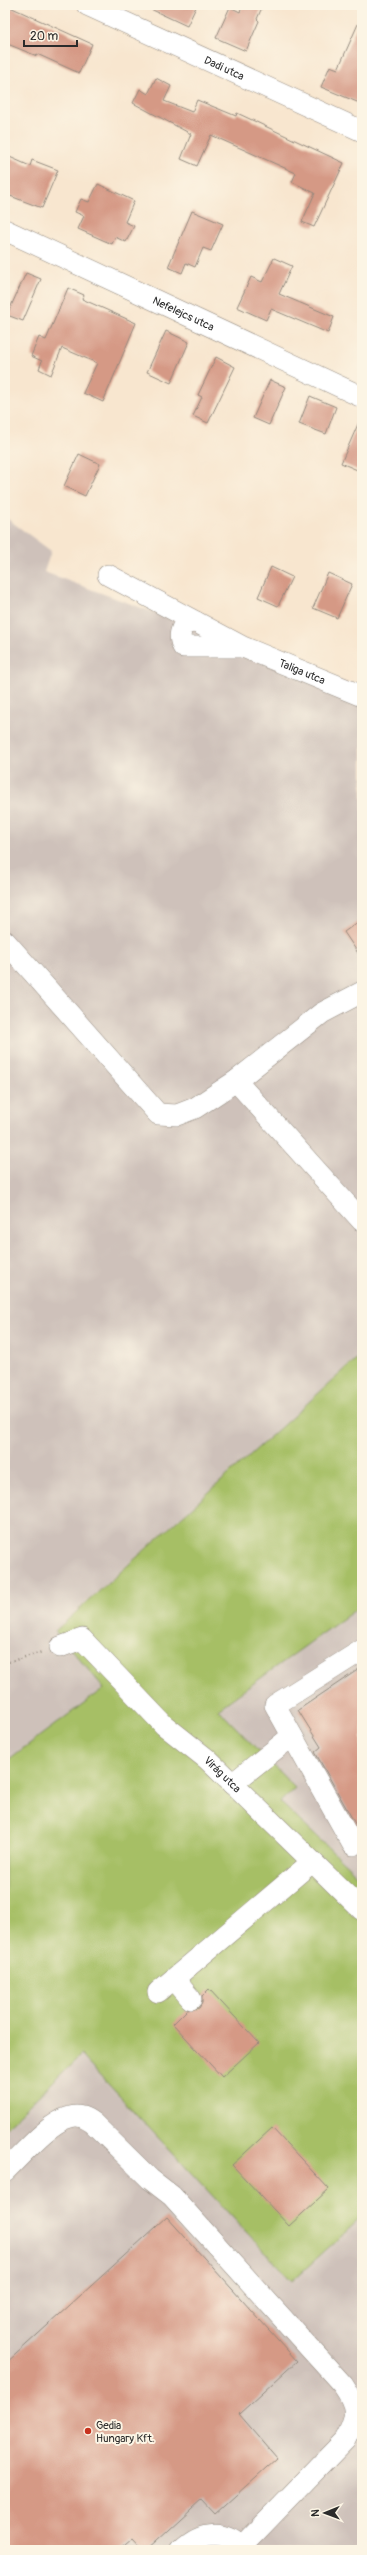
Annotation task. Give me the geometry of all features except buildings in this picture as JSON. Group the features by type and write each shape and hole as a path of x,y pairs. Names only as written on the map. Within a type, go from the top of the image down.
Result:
{"street":[{"name":"Dadi utca","path":"87,5 362,131"},
{"name":"Nefelejcs utca","path":"5,230 362,396"},
{"name":"Taliga utca","path":"108,575 243,647 362,696"},
{"name":"Taliga utca","path":"196,622 185,623 180,631 180,640 183,647 243,647"},
{"path":"5,941 158,1114 177,1115 195,1108 236,1081 322,1013 362,992"},
{"path":"236,1081 362,1221"},
{"name":"Virág utca","path":"60,1647 82,1640 164,1725 207,1759 362,1910"},
{"path":"353,1845 275,1705 362,1650"},
{"path":"232,1784 292,1736"},
{"path":"158,1992 312,1862"},
{"path":"174,1979 191,1999"},
{"path":"5,2171 59,2121 71,2116 83,2117 93,2122 150,2179 172,2196 352,2398 355,2411 354,2424 345,2440 244,2548 231,2537 209,2533 198,2537 181,2550"}],"path":[{"path":"5,1663 60,1647"}],"shaded area":[{"path":"5,517 51,551 44,572 362,689 362,1354 55,1630 105,1688 5,1762"},
{"path":"362,1605 362,1874 358,1877 280,1802 295,1788 218,1709"},
{"path":"81,2054 292,2280 362,2217 362,2550 5,2550 5,2128"}],"green space":[{"path":"362,1354 362,1605 218,1709 295,1788 280,1802 358,1876 362,1874 362,2217 292,2281 81,2055 5,2128 5,1762 104,1688 55,1631"}],"place":[{"name":"Gedia Hungary Kft.","path":"88,2431"}]}
